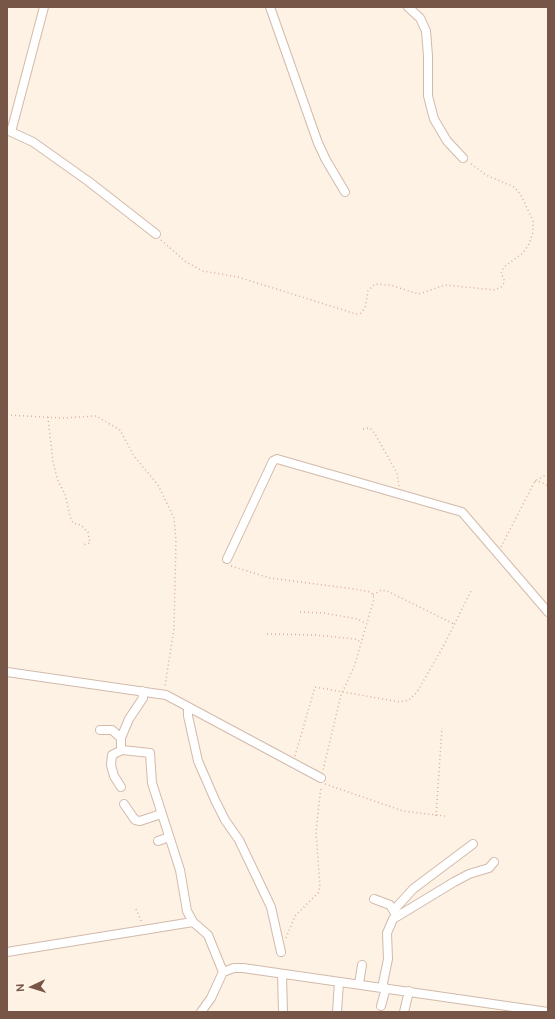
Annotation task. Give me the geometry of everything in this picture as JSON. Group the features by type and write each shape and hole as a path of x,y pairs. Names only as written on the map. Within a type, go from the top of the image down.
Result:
{"street":[{"path":"44,7 9,131 32,142 88,181 156,234"},
{"path":"270,7 318,142 326,160 345,192"},
{"path":"408,7 420,18 426,31 428,56 428,96 434,119 447,141 463,158"},
{"path":"228,559 273,461 277,459 462,512 548,612"},
{"path":"7,672 164,695 181,702 188,708 321,778"},
{"path":"122,750 121,738 129,720 143,698 142,691"},
{"path":"188,708 188,716 198,761 215,800 225,820 239,840 271,907 281,952"},
{"path":"100,730 112,730 121,738"},
{"path":"121,787 114,776 111,765 112,755 122,750 150,753 152,783 180,870 187,911 193,922 208,935 223,972"},
{"path":"124,804 135,820 140,821 161,814"},
{"path":"158,841 169,837"},
{"path":"381,1006 388,959 387,933 390,922 413,889 473,844"},
{"path":"395,914 469,874 489,868 494,862"},
{"path":"374,899 390,905 395,914"},
{"path":"7,952 193,922"},
{"path":"359,984 362,965"},
{"path":"201,1012 223,972 234,968 409,991 548,1012"},
{"path":"282,974 283,1012"},
{"path":"337,1012 339,982"},
{"path":"404,1012 409,991"}],"path":[{"path":"156,234 186,262 203,271 238,277 355,314 361,313 365,308 368,291 375,284 390,285 419,294 446,285 496,290 504,283 501,273 504,267 523,253 529,244 533,221 521,195 514,187 486,175 463,158"},
{"path":"7,415 79,418 96,416 120,430 134,456 158,485 174,518 176,540 174,613 164,695"},
{"path":"48,417 53,462 60,485 65,494 70,516 73,523 82,525 88,532 90,543 83,545"},
{"path":"363,429 372,430 395,470 399,494"},
{"path":"498,554 517,514 536,481 548,474"},
{"path":"536,481 548,486"},
{"path":"228,559 226,564 270,578 354,589 371,592 373,595 374,599 361,642 349,680 343,692 321,778"},
{"path":"292,764 315,687 400,702 409,700 420,688 472,589"},
{"path":"373,595 381,590 454,624"},
{"path":"300,612 324,613 358,619 366,624"},
{"path":"267,634 315,635 355,639 361,642"},
{"path":"436,816 442,728"},
{"path":"281,952 295,916 318,893 320,887 316,832 321,783 403,811 445,816"},
{"path":"136,909 144,930"}]}
